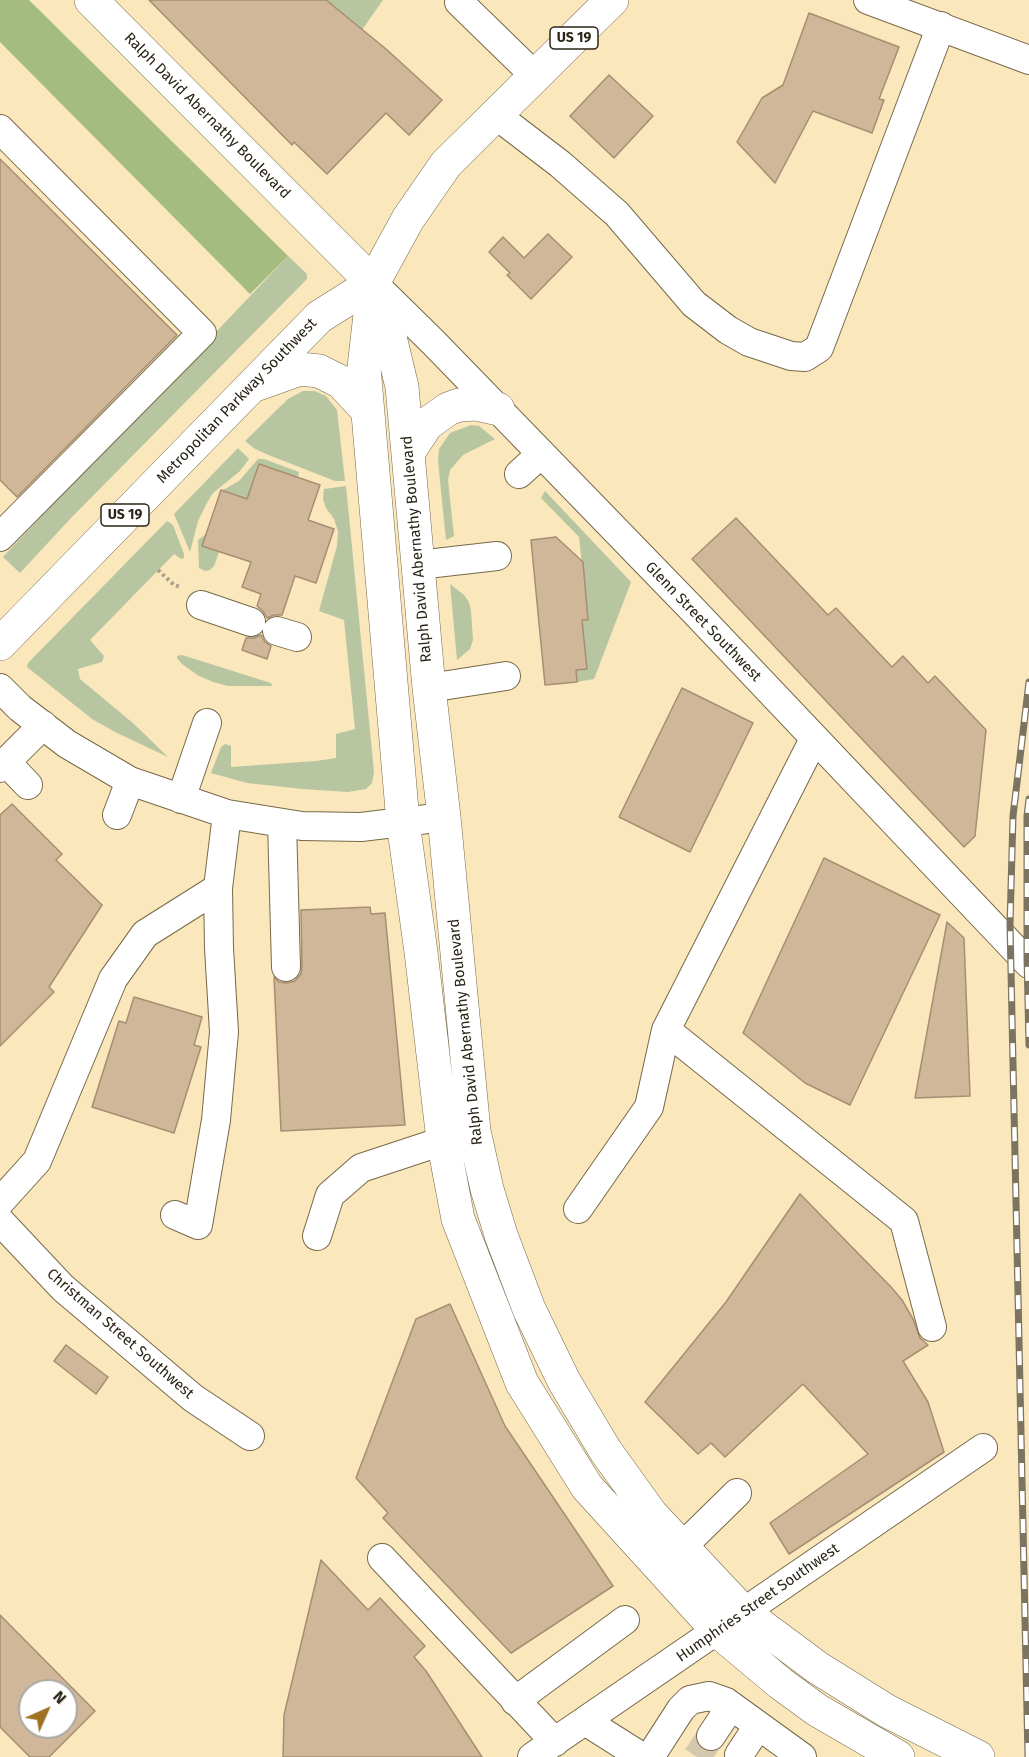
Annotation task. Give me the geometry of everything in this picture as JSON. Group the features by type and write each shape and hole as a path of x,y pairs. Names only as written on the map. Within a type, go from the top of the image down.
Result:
{"main road":[{"name":"Ralph David Abernathy Boulevard","path":"92,0 373,283 402,387 429,688 444,817 474,1131 487,1189 501,1235 529,1309 564,1381 611,1459 651,1514 682,1547 731,1622 780,1683 817,1710 891,1755"},
{"name":"Metropolitan Parkway Southwest","path":"0,644 320,316 373,283 408,219 446,164 612,0"},
{"name":"Ralph David Abernathy Boulevard","path":"373,283 364,367 367,410 403,822 421,952 442,1140 458,1219 522,1383 587,1487 731,1622 818,1668 887,1711 978,1757"},
{"path":"250,387 300,369 319,371 341,382 367,410"},
{"path":"408,453 427,424 448,409 459,405 476,404 498,409"}],"street":[{"path":"459,2 535,76"},
{"path":"880,2 1029,60"},
{"path":"496,115 560,164 617,214 694,304 748,342 791,356 805,357 819,348 940,26"},
{"path":"0,129 202,333 2,530"},
{"name":"Glenn Street Southwest","path":"373,283 694,611 1029,964"},
{"path":"519,474 541,454"},
{"path":"418,565 497,556"},
{"path":"196,598 275,630"},
{"path":"429,688 506,676"},
{"path":"0,688 20,708 67,744 130,781 227,814 302,826 361,827 444,817"},
{"path":"181,799 207,723"},
{"path":"28,784 3,765 43,725"},
{"path":"578,1209 649,1107 666,1030 814,739"},
{"path":"117,815 130,781"},
{"path":"175,1215 198,1225 216,1120 224,1032 218,888 227,814"},
{"path":"282,824 286,967"},
{"path":"1,1220 37,1161 113,979 145,934 218,888"},
{"path":"666,1030 904,1221 932,1328"},
{"path":"317,1236 330,1195 361,1168 474,1131"},
{"name":"Christman Street Southwest","path":"1,1220 63,1288 193,1398 250,1436"},
{"name":"Humphries Street Southwest","path":"543,1749 983,1448"},
{"path":"682,1547 736,1493"},
{"path":"382,1558 515,1701 543,1749"},
{"path":"515,1701 626,1620"},
{"path":"650,1757 681,1709 690,1700 709,1696 731,1706 789,1753"},
{"path":"711,1736 731,1706"},
{"path":"585,1721 642,1757"},
{"path":"740,1755 758,1726"}],"path":[{"path":"158,570 174,585 196,598"}],"shaded area":[{"path":"0,0 1029,0 1029,1757 0,1757"}],"green space":[{"path":"0,0 29,0 288,256 250,294 0,42"},
{"path":"326,0 383,0 362,30"},
{"path":"288,256 307,274 307,279 71,518 20,573 3,557"},
{"path":"303,391 315,391 326,396 337,410 345,481 335,481 271,456 255,449 245,441 288,399"},
{"path":"471,425 479,426 495,439 463,455 450,470 448,480 454,536 446,540 438,461 439,449 450,433"},
{"path":"238,448 249,459 240,471 213,493 198,521 190,552 174,514"},
{"path":"258,459 264,459 299,472 298,477 259,464 247,499 223,490 239,481"},
{"path":"346,486 374,772 372,783 366,789 348,792 247,783 211,773 221,747 225,744 231,746 231,767 316,761 336,758 336,734 355,729 344,620 319,611 337,546 338,531 323,499 324,489"},
{"path":"545,491 631,582 594,679 577,682 576,670 582,620 588,619 579,537 541,498"},
{"path":"167,521 173,525 184,558 181,559 174,554 90,640 104,656 102,662 78,669 80,679 134,724 168,757 92,719 27,667 28,663"},
{"path":"206,534 202,546 219,552 214,566 205,571 199,568 198,540"},
{"path":"450,584 464,595 471,611 473,640 470,649 457,660"},
{"path":"182,655 271,683 272,686 228,686 213,682 199,676 182,664 177,656"}],"building":[{"path":"149,0 326,0 386,49 442,100 409,135 386,113 327,174 294,142 292,145"},
{"path":"809,13 899,47 879,99 884,100 872,133 813,111 775,183 737,142 762,98 783,85"},
{"path":"609,75 653,116 614,158 570,116"},
{"path":"0,159 177,335 17,497 0,480"},
{"path":"548,234 572,257 531,299 507,275 510,273 489,252 503,237 524,258"},
{"path":"259,464 320,485 308,520 334,529 316,583 295,576 282,615 267,618 257,606 261,594 242,587 251,562 202,546 221,490 247,499"},
{"path":"736,518 828,615 836,608 892,667 903,656 928,683 935,676 986,730 975,836 964,847 692,559"},
{"path":"556,537 583,562 588,620 582,620 587,669 576,670 577,682 545,685 531,540"},
{"path":"261,635 271,646 267,659 242,650 246,638"},
{"path":"682,688 753,723 690,852 619,817"},
{"path":"12,804 62,854 56,860 102,905 49,987 54,992 0,1046 0,815"},
{"path":"824,858 940,915 850,1105 805,1083 743,1033"},
{"path":"370,907 371,914 385,913 405,1125 281,1131 274,977 279,982 287,983 295,981 301,974 301,910"},
{"path":"947,922 964,938 970,1096 915,1098"},
{"path":"134,997 202,1017 194,1045 201,1047 174,1133 92,1107 119,1021 126,1023"},
{"path":"800,1194 891,1287 913,1319 920,1338 928,1345 903,1361 928,1402 944,1452 789,1554 770,1523 868,1454 803,1384 725,1457 711,1443 698,1454 645,1402 726,1302"},
{"path":"450,1304 505,1426 613,1586 511,1653 383,1518 388,1513 356,1478 416,1319"},
{"path":"66,1345 108,1377 96,1394 54,1361"},
{"path":"321,1560 368,1610 380,1598 425,1646 414,1657 426,1671 482,1757 283,1757 284,1715"},
{"path":"0,1615 63,1679 18,1679 18,1739 67,1739 49,1757 30,1757 0,1727"},
{"path":"78,1694 95,1711 78,1728"}],"tunnel":[{"path":"697,1757 711,1736"}],"railway":[{"path":"1028,1757 1010,924 1013,816 1029,682"},
{"path":"1029,799 1027,816 1029,1045"}]}
